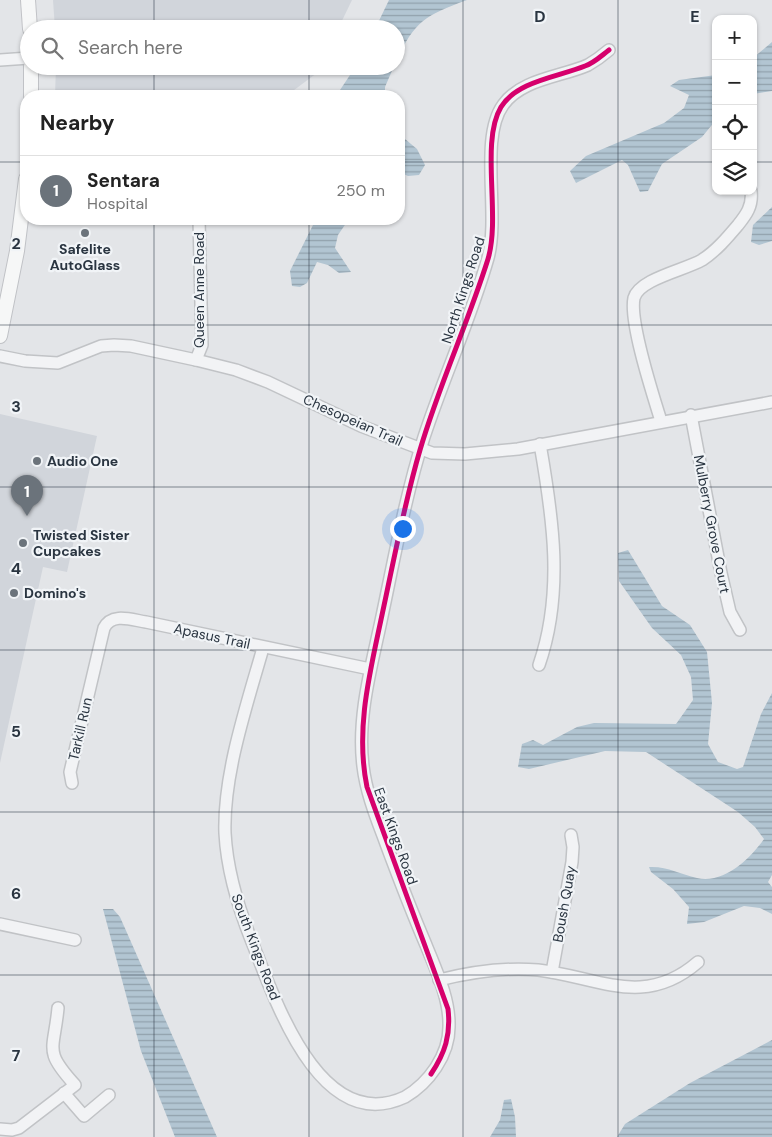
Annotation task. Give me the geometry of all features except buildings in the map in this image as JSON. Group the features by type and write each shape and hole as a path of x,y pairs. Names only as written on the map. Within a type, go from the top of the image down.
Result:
{"main road":[{"path":"28,0 29,20"},
{"path":"31,75 31,90"},
{"path":"0,336 20,222"}],"street":[{"name":"North Kings Road","path":"420,450 472,286 492,240 492,148 500,109 512,95 528,86 586,66 609,50"},
{"path":"0,60 20,59"},
{"path":"661,421 643,360 634,312 635,296 637,291 651,281 701,260 714,251 746,214 750,206 751,195"},
{"name":"Queen Anne Road","path":"196,360 202,345 199,225"},
{"name":"Chesopeian Trail","path":"0,356 25,361 58,363 101,346 131,346 236,370 268,382 420,450 466,454 540,444 691,415 772,402"},
{"name":"Mulberry Grove Court","path":"691,415 721,573 730,612 740,630"},
{"path":"539,664 547,641 551,616 555,556 549,495 540,444"},
{"name":"East Kings Road","path":"420,450 370,669 362,726 361,749 366,787 400,882 439,980 448,1009 449,1038 440,1061 431,1074"},
{"name":"Apasus Trail","path":"93,674 104,628 109,620 115,618 146,622 370,669"},
{"name":"South Kings Road","path":"263,648 244,718 226,808 227,859 242,918 298,1051 322,1083 339,1097 364,1106 388,1105 408,1096 431,1074"},
{"name":"Tarkill Run","path":"72,783 70,772 93,674"},
{"name":"Boush Quay","path":"552,972 572,862 573,848 571,835"},
{"path":"0,924 74,940"},
{"path":"439,980 484,970 508,969 552,972 583,980 626,987 650,986 674,980 698,962"},
{"path":"0,1129 12,1130 19,1128 75,1085 58,1066 53,1056 58,1008"},
{"path":"64,1094 84,1116 109,1095"}],"shaded area":[{"path":"53,0 352,0 342,20 54,20"},
{"path":"56,75 314,75 294,90 55,90"},
{"path":"0,414 97,436 67,572 43,567 0,763"}],"water":[{"path":"389,0 467,0 423,21 405,44 405,20 379,20"},
{"path":"772,42 772,91 757,93 757,55"},
{"path":"350,75 390,75 385,90 340,90"},
{"path":"712,76 712,125 702,137 662,164 648,191 640,192 628,165 622,160 576,183 570,171 586,156 664,123 684,108 689,95 670,86 679,80"},
{"path":"405,139 417,149 425,165 419,175 405,175"},
{"path":"772,207 772,241 759,245 751,242 753,225"},
{"path":"313,225 345,225 338,235 335,248 351,272 339,273 328,265 317,262 307,283 300,287 292,286 290,271"},
{"path":"628,550 662,606 690,625 707,652 712,703 708,744 718,762 737,769 743,767 761,714 772,693 772,875 768,882 772,887 772,914 760,908 744,906 704,922 687,924 689,907 673,889 651,872 649,867 668,869 697,878 717,877 726,874 744,862 764,839 755,827 738,812 646,752 605,751 529,769 518,767 522,744 533,740 543,745 577,727 594,723 676,724 693,700 691,677 681,655 652,628 619,581 618,553"},
{"path":"103,909 113,909 120,917 217,1137 175,1137 141,1051"},
{"path":"772,1040 772,1137 617,1137 625,1124 690,1083"},
{"path":"511,1099 515,1117 516,1137 490,1137 500,1120 504,1100"}],"cycle path":[{"path":"431,1074 440,1059 446,1043 449,1027 448,1009 367,787 364,765 363,722 369,679 414,470 436,402 488,259 493,222 491,159 495,122 501,107 517,91 539,81 588,65 609,50"}],"place":[{"name":"Safelite AutoGlass","path":"85,233"},
{"name":"Audio One","path":"37,461"},
{"name":"Sentara","path":"27,516"},
{"name":"Twisted Sister Cupcakes","path":"23,543"},
{"name":"Domino's","path":"14,593"}]}
